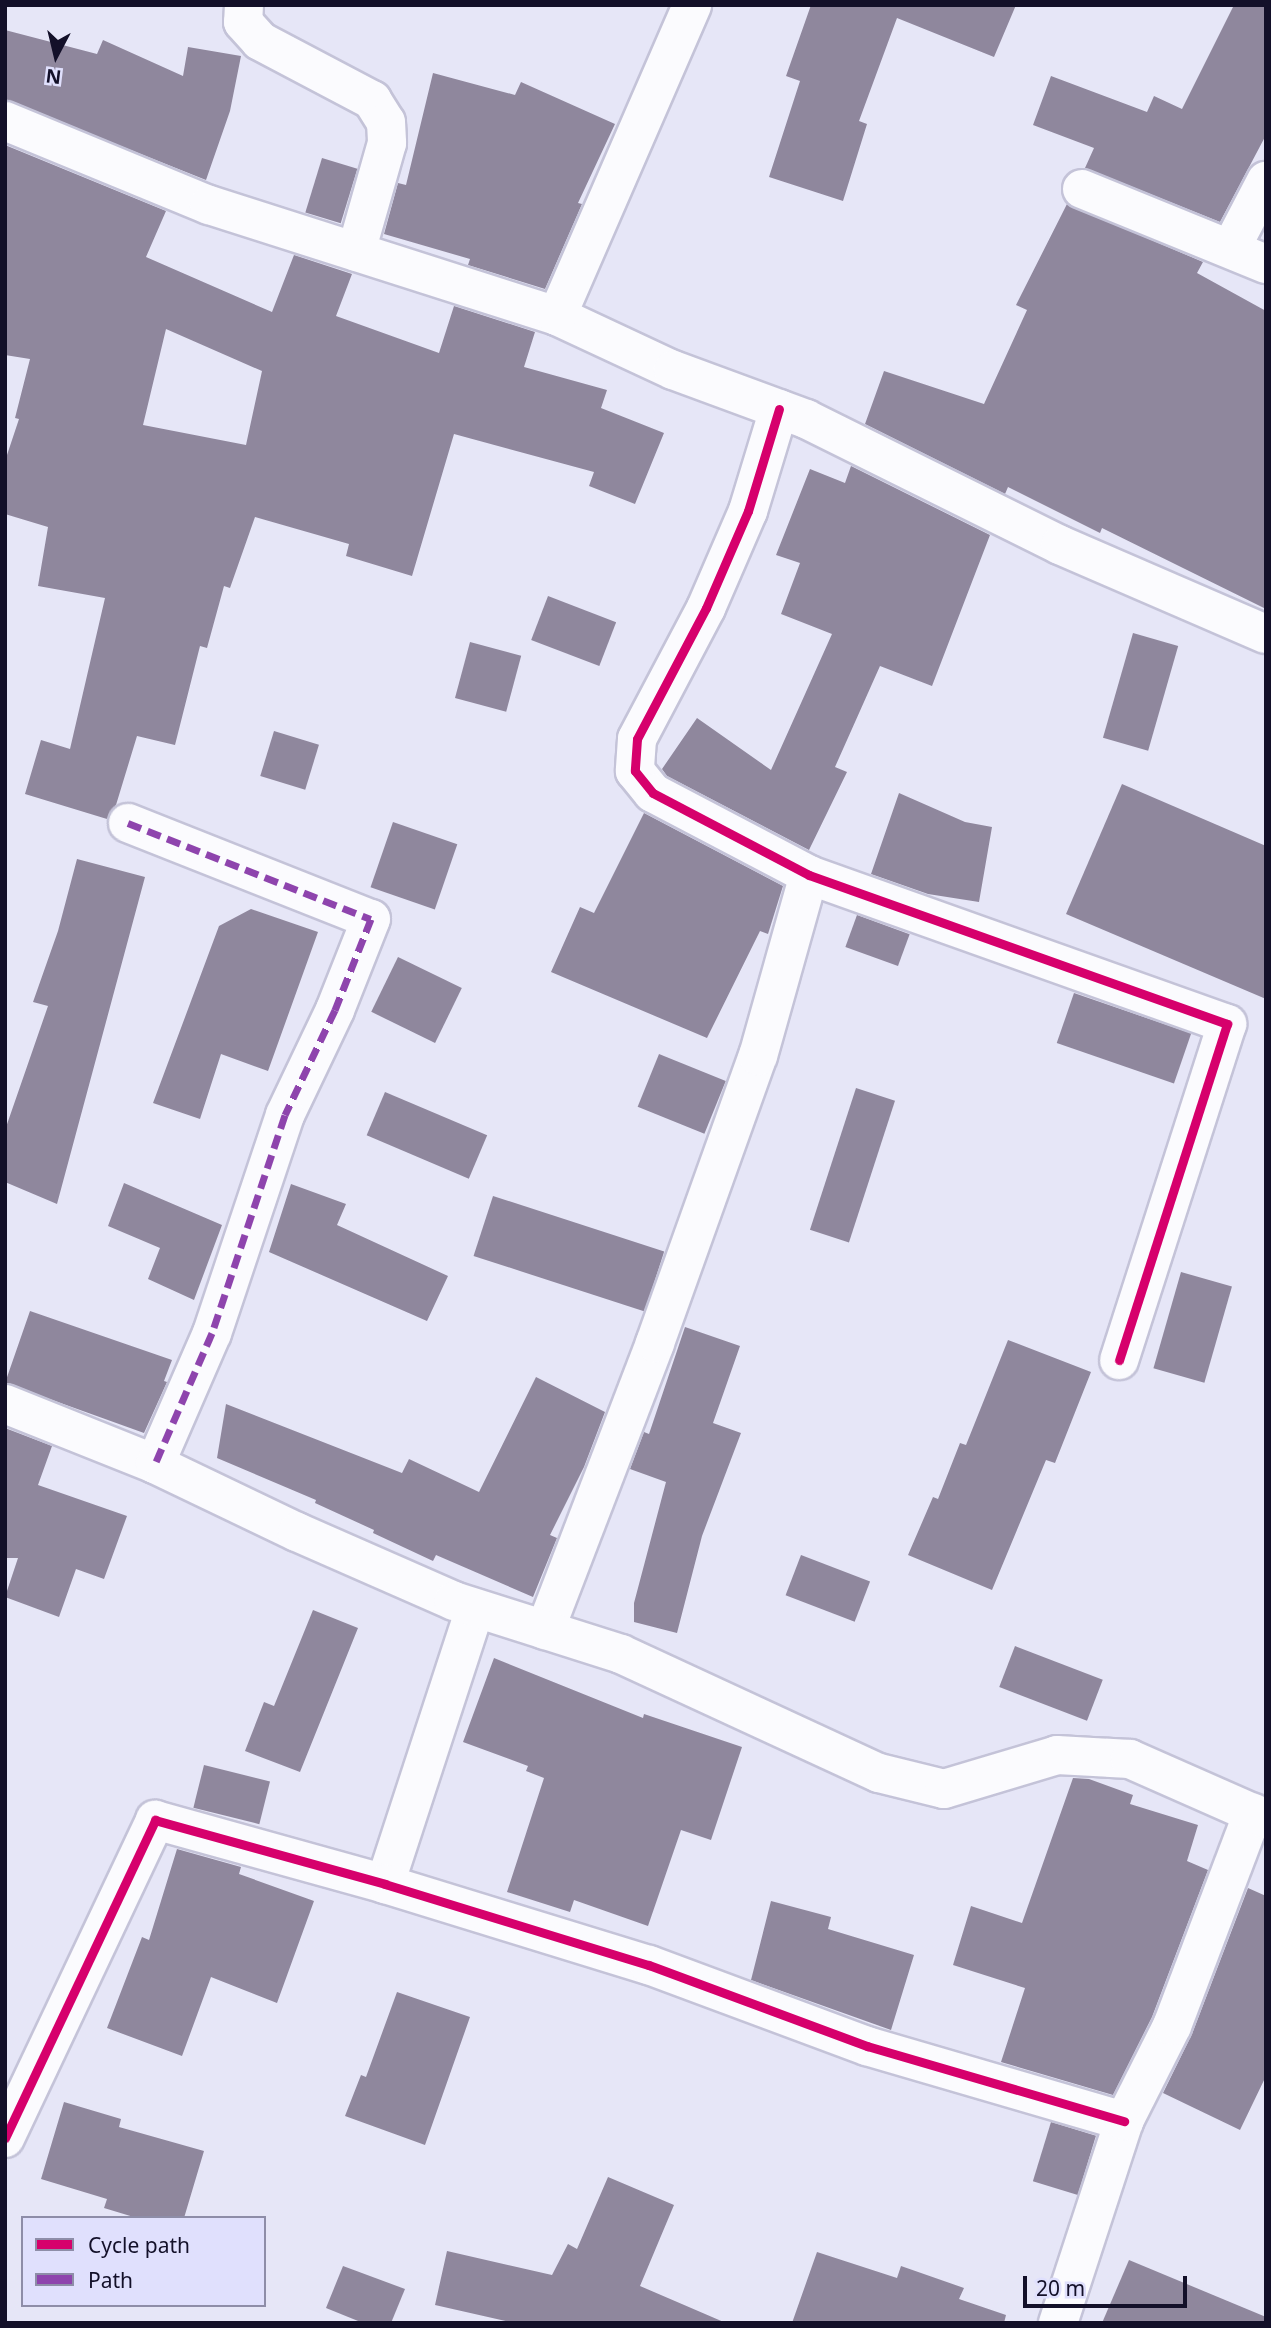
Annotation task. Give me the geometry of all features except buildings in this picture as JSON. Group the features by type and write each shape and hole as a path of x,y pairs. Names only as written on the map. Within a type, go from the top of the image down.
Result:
{"street":[{"path":"244,5 243,22 260,41 372,100 386,122 387,143 356,253"},
{"path":"557,316 692,5"},
{"path":"5,121 209,205 557,316 673,370 779,408 1060,545 1266,634"},
{"path":"1231,248 1266,181"},
{"path":"1082,190 1266,264"},
{"path":"779,408 743,523 706,608 638,738 635,771 653,793 809,875 1227,1024 1119,1360"},
{"path":"128,823 371,919 335,1010 285,1115 212,1333 155,1464"},
{"path":"545,1630 655,1343 758,1056 809,875"},
{"path":"5,1404 155,1464 297,1532 475,1608 621,1654 879,1773 944,1789 1057,1755 1130,1759 1259,1816 1172,2026 1124,2121 1058,2323"},
{"path":"385,1884 475,1608"},
{"path":"5,2138 155,1820 385,1884 649,1965 867,2046 1124,2121"}],"marked path":[{"path":"128,823 371,919 335,1010 285,1115 212,1333 155,1464"}],"cycle path":[{"path":"779,409 748,511 706,608 637,739 635,771 653,793 809,875 1227,1024 1119,1360"},
{"path":"5,2138 155,1820 385,1884 649,1965 867,2046 1124,2121"}]}
